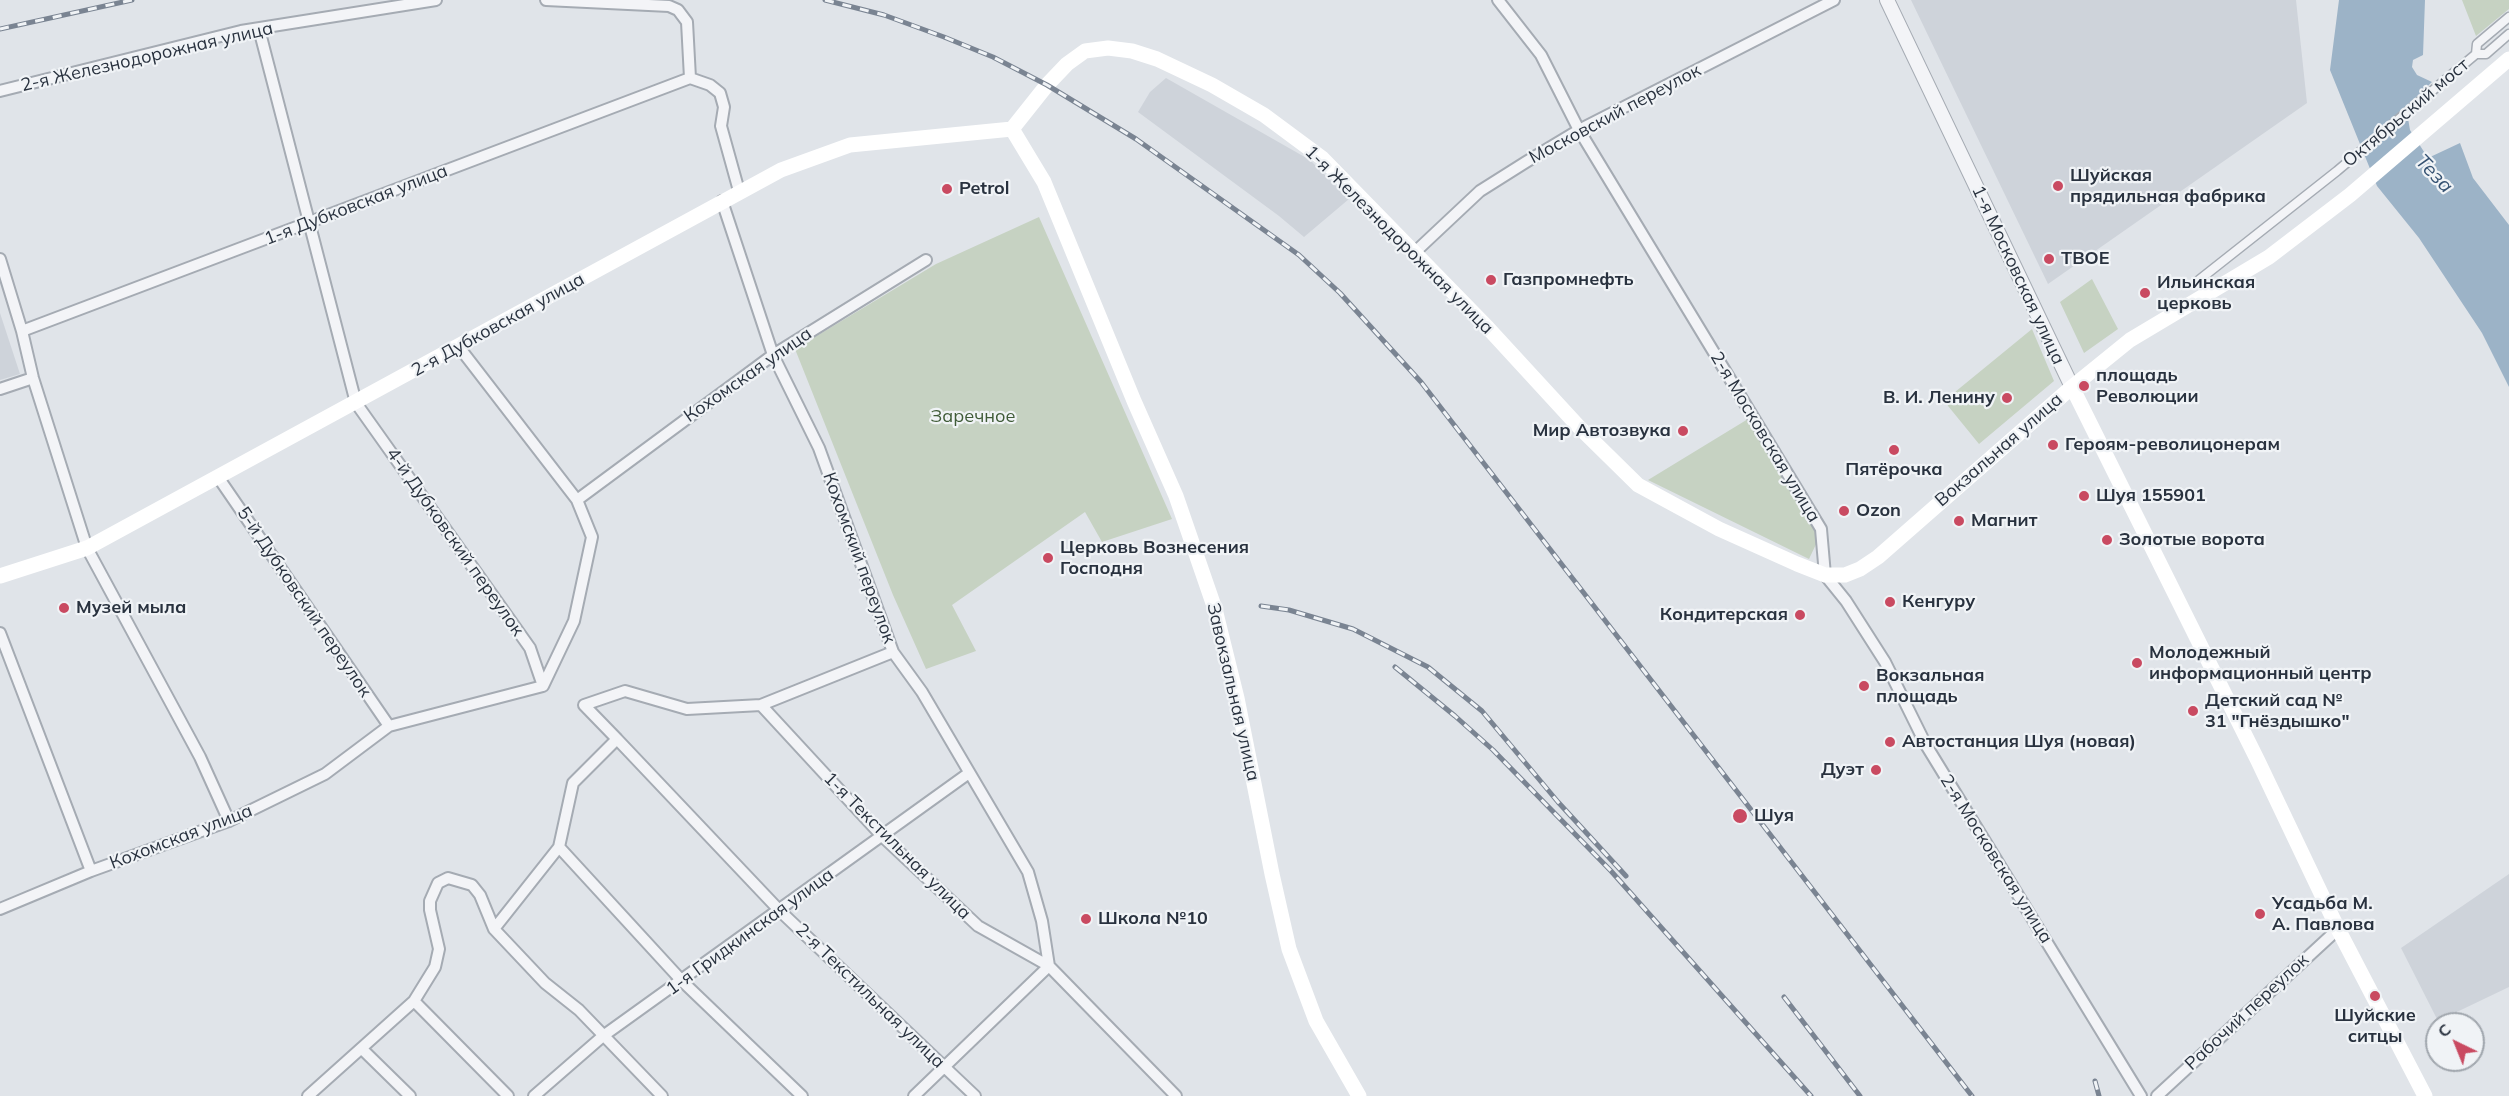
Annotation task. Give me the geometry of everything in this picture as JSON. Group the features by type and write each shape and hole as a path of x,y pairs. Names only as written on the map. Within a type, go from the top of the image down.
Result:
{"main road":[{"name":"1-я Железнодорожная улица","path":"1012,129 1047,85 1067,64 1085,51 1108,48 1132,51 1157,59 1212,85 1264,116 1322,158 1638,485 1719,529 1825,575"},
{"name":"Вокзальная улица","path":"1825,575 1845,575 1860,569 1878,556 2072,387 2130,340 2269,257 2350,195 2509,59"},
{"name":"2-я Дубковская улица","path":"0,576 87,548 459,347 739,191 799,162 850,145 1012,129"},
{"name":"Завокзальная улица","path":"1012,129 1044,182 1134,401 1176,496 1215,609 1238,698 1289,949 1317,1021 1359,1096"},
{"name":"1-я Московская улица","path":"2072,387 2258,761 2338,929 2425,1096"}],"street":[{"name":"2-я Железнодорожная улица","path":"0,91 241,31 436,0"},
{"path":"546,0 669,6 678,10 687,22 690,78 710,84 720,93 724,107 722,126 739,191"},
{"name":"2-я Московская улица","path":"1498,0 1541,55 1579,130 1821,530 1825,575 1846,602 1885,662 1926,745 2141,1096"},
{"name":"Московский переулок","path":"1414,253 1480,191 1579,130 1834,0"},
{"name":"1-я Московская улица","path":"1887,0 2072,387"},
{"path":"2509,16 2477,44 2476,54 2486,54 2509,34"},
{"path":"259,29 356,403"},
{"name":"Октябрьский мост","path":"2199,279 2337,171 2476,54"},
{"name":"1-я Дубковская улица","path":"22,331 690,78"},
{"name":"Кохомский переулок","path":"722,201 773,355 819,448 892,652 922,692 1028,872 1042,921 1049,966"},
{"path":"0,260 22,331 33,378 87,548 200,757 229,821"},
{"name":"Кохомская улица","path":"577,500 773,355 926,260"},
{"path":"459,347 577,500 592,537 574,621 543,686"},
{"path":"0,389 33,378"},
{"name":"4-й Дубковский переулок","path":"356,403 530,648 543,686"},
{"name":"5-й Дубковский переулок","path":"218,477 389,726"},
{"path":"0,633 91,871"},
{"path":"761,705 892,652"},
{"name":"Кохомская улица","path":"0,909 91,871 229,821 325,774 389,726 543,686"},
{"name":"2-я Текстильная улица","path":"761,705 687,709 625,691 584,705 780,911 975,1096"},
{"name":"1-я Текстильная улица","path":"761,705 882,836 978,926 1049,966 1176,1096"},
{"path":"494,929 559,847 573,783 616,739"},
{"name":"1-я Гридкинская улица","path":"534,1096 603,1036 969,773"},
{"path":"559,847 682,981 802,1096"},
{"path":"308,1096 414,1001 438,958 439,950 430,910 432,892 438,883 448,878 472,885 480,895 494,929 545,983 579,1010 662,1096"},
{"name":"Рабочий переулок","path":"2157,1096 2338,929"},
{"path":"914,1096 943,1065 1049,966"},
{"path":"414,1001 508,1096"},
{"path":"362,1049 410,1096"}],"shaded area":[{"name":"Шуйская прядильная фабрика","path":"1911,0 2296,0 2307,103 2048,284"},
{"path":"1166,78 1310,160 1349,199 1304,237 1138,112 1150,92"},
{"path":"0,313 20,374 0,380"},
{"path":"2509,874 2509,987 2457,1012 2433,1012 2401,948"}],"green space":[{"path":"2462,0 2509,0 2509,9 2476,36"},
{"name":"Заречное","path":"1039,217 1172,519 1102,542 1085,512 952,605 976,651 926,669 893,595 795,349 936,264"},
{"path":"2092,279 2118,329 2084,353 2060,302"},
{"path":"2032,329 2054,381 1979,444 1944,401"},
{"path":"1748,419 1819,538 1809,559 1648,480"}],"water":[{"name":"Теза","path":"2339,0 2425,0 2423,55 2413,60 2412,67 2417,75 2432,82 2406,107 2410,130 2428,158 2460,143 2473,178 2509,225 2509,387 2482,333 2419,238 2377,186 2330,70"}],"railway":[{"path":"0,29 132,0"},
{"path":"825,0 884,15 944,37 993,57 1047,85 1136,139 1299,255 1340,293 1421,382 1972,1096"},
{"path":"1261,606 1289,610 1353,629 1428,667 1482,711 1558,802 1626,876"},
{"path":"1395,667 1493,750 1611,871 1811,1096"},
{"path":"1784,997 1860,1096"},
{"path":"2095,1081 2099,1096"}],"place":[{"name":"Шуйская прядильная фабрика","path":"2058,186"},
{"name":"Petrol","path":"947,189"},
{"name":"ТВОЕ","path":"2049,259"},
{"name":"Газпромнефть","path":"1491,280"},
{"name":"Ильинская церковь","path":"2145,293"},
{"name":"площадь Революции","path":"2084,386"},
{"name":"В. И. Ленину","path":"2007,398"},
{"name":"Мир Автозвука","path":"1683,431"},
{"name":"Героям-револицонерам","path":"2053,445"},
{"name":"Пятёрочка","path":"1894,450"},
{"name":"Шуя 155901","path":"2084,496"},
{"name":"Ozon","path":"1844,511"},
{"name":"Магнит","path":"1959,521"},
{"name":"Золотые ворота","path":"2107,540"},
{"name":"Церковь Вознесения Господня","path":"1048,558"},
{"name":"Кенгуру","path":"1890,602"},
{"name":"Музей мыла","path":"64,608"},
{"name":"Кондитерская","path":"1800,615"},
{"name":"Молодежный информационный центр","path":"2137,663"},
{"name":"Вокзальная площадь","path":"1864,686"},
{"name":"Детский сад № 31 \"Гнёздышко\"","path":"2193,711"},
{"name":"Автостанция Шуя (новая)","path":"1890,742"},
{"name":"Дуэт","path":"1876,770"},
{"name":"Шуя","path":"1740,816"},
{"name":"Усадьба М. А. Павлова","path":"2260,914"},
{"name":"Школа №10","path":"1086,919"},
{"name":"Шуйские ситцы","path":"2375,996"}]}
